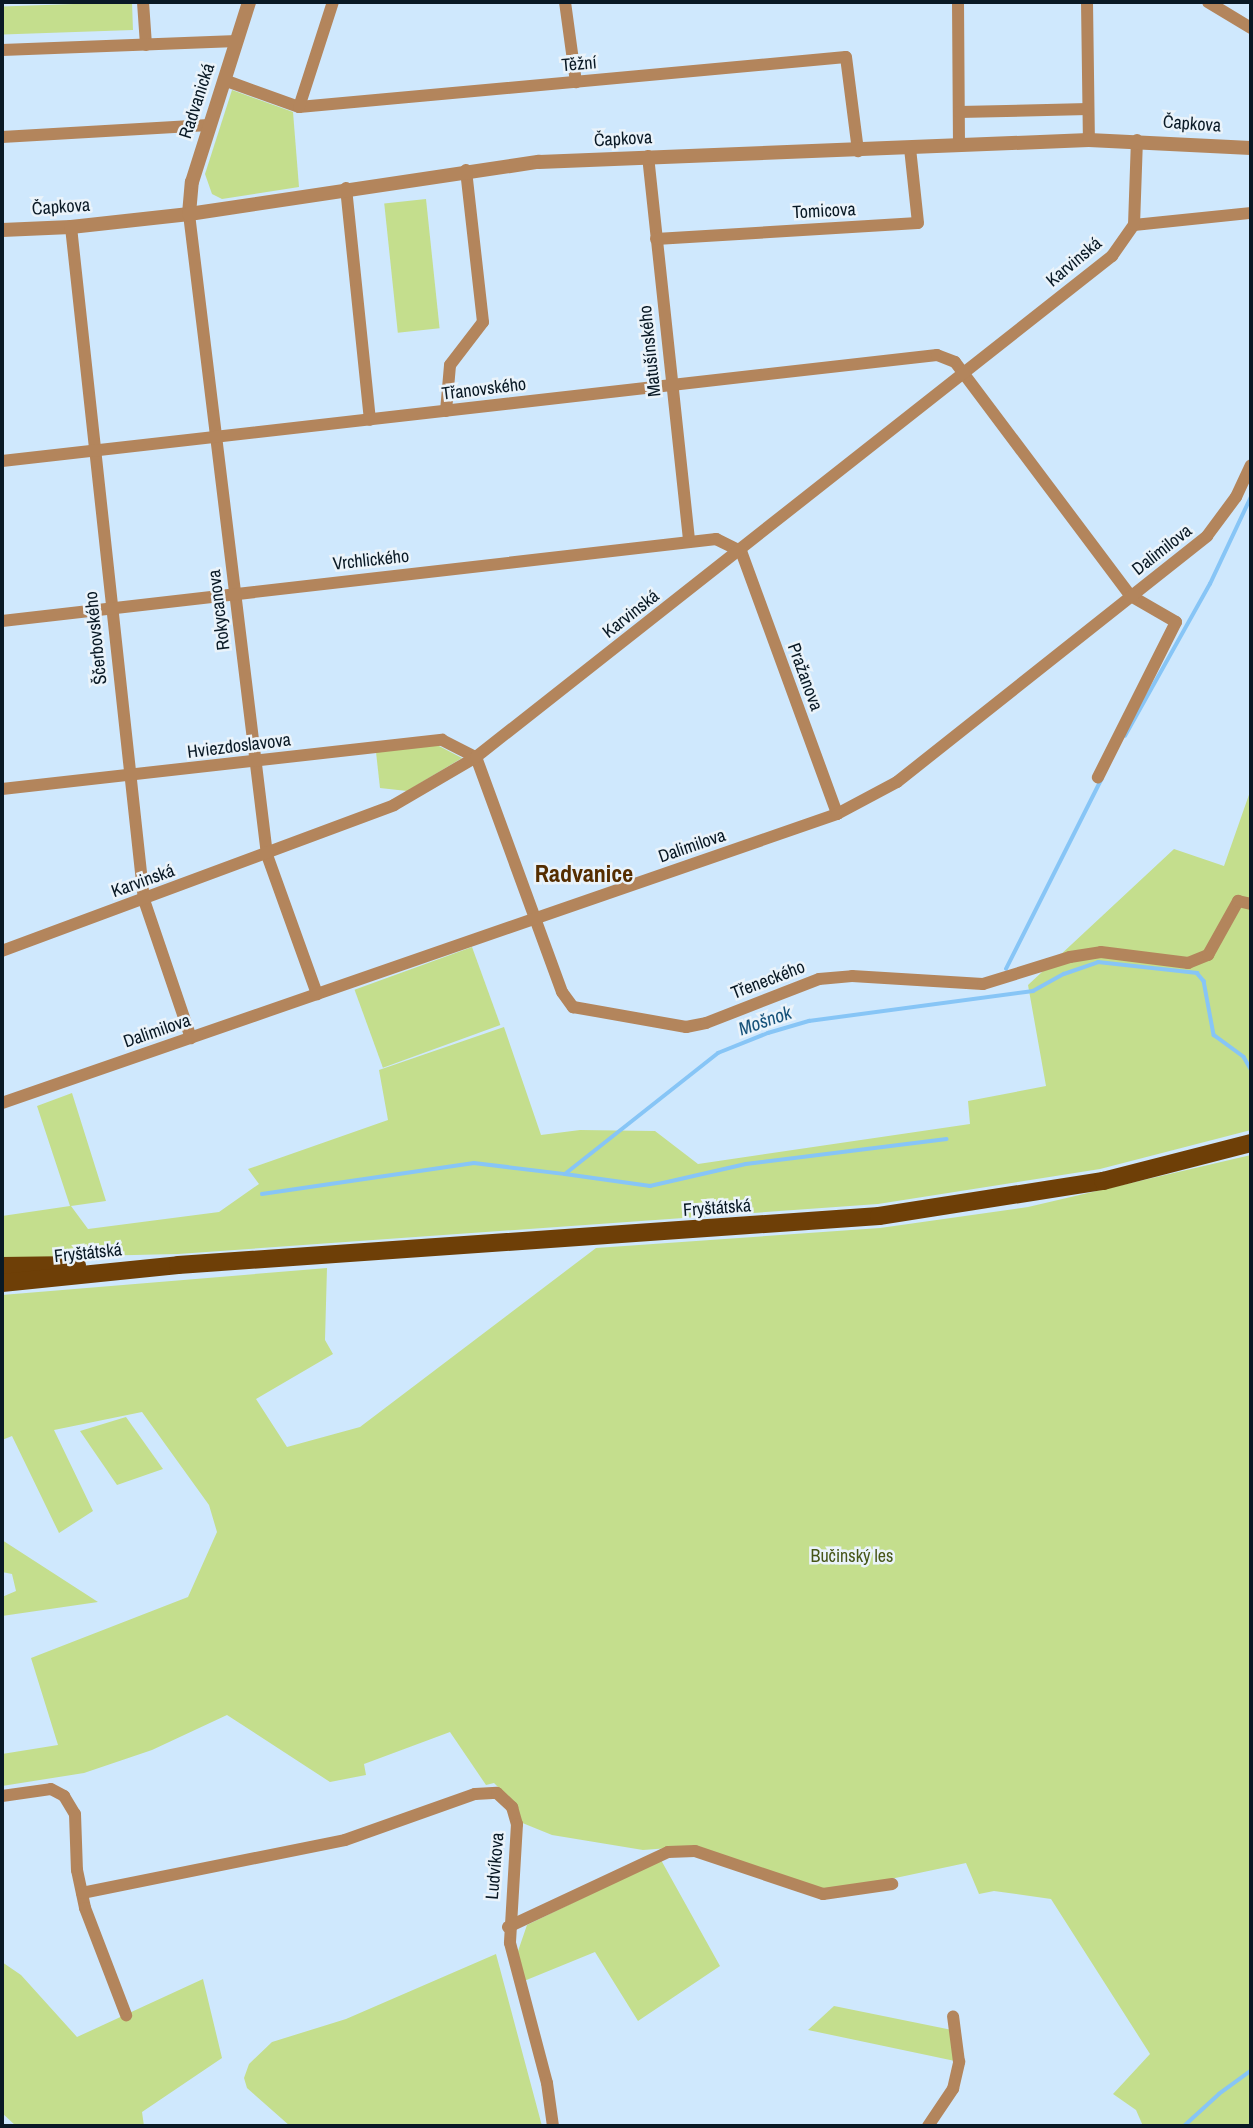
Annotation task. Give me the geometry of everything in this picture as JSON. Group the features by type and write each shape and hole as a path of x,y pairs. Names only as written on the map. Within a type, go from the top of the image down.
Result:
{"main road":[{"name":"Fryštátská","path":"2,1283 178,1265 879,1216 1103,1181 1251,1143"},
{"name":"Fryštátská","path":"2,1266 178,1265"}],"street":[{"path":"143,2 146,45"},
{"name":"Radvanická","path":"189,214 192,182 249,2"},
{"path":"299,107 333,2"},
{"path":"565,2 576,82"},
{"path":"958,2 959,145"},
{"path":"1087,2 1089,140"},
{"path":"1209,2 1251,28"},
{"path":"2,50 237,41"},
{"name":"Těžní","path":"224,80 299,107 846,57 858,151"},
{"path":"959,112 1088,109"},
{"path":"2,137 209,125"},
{"path":"1137,139 1134,225 1251,213"},
{"name":"Čapkova","path":"2,230 71,228 189,214 466,170 648,156 858,151 1137,139 1251,148"},
{"name":"Tomicova","path":"656,239 918,223 910,148"},
{"name":"Matušínského","path":"648,156 689,542"},
{"path":"446,411 450,365 483,322 466,170"},
{"path":"346,188 370,419"},
{"name":"Rokycanova","path":"189,214 267,855 317,994"},
{"name":"Karvinská","path":"2,951 267,855 394,804 476,757 741,551 1112,256 1134,225"},
{"name":"Ščerbovského","path":"71,228 110,609 144,900 191,1038"},
{"name":"Třanovského","path":"2,461 937,355 952,360 1131,596"},
{"name":"Dalimilova","path":"2,1103 837,814 897,782 1208,536 1236,497 1251,465"},
{"name":"Vrchlického","path":"2,621 716,539 741,551"},
{"name":"Pražanova","path":"741,551 837,814"},
{"path":"1098,777 1176,622 1131,596"},
{"name":"Hviezdoslavova","path":"2,789 442,740 476,757"},
{"name":"Třeneckého","path":"476,757 562,992 573,1007 686,1027 706,1023 819,979 852,976 984,984 1070,957 1101,952 1188,963 1208,955 1238,901 1251,904"},
{"path":"2,1796 51,1789 64,1796 75,1814 82,1893 126,2015"},
{"name":"Ludvíkova","path":"82,1893 345,1840 475,1794 497,1793 512,1807 517,1824 508,1927"},
{"name":"Ludvíkova","path":"508,1927 668,1852 695,1851 823,1894 892,1884"},
{"path":"508,1927 547,2083 553,2126"},
{"path":"928,2126 953,2090 960,2062 953,2016"}],"green space":[{"path":"132,2 133,30 3,35 2,7"},
{"path":"232,90 293,112 299,187 222,199 212,194 205,174"},
{"path":"426,199 440,328 398,333 384,203"},
{"path":"437,745 462,758 407,791 380,788 376,752"},
{"path":"1251,789 1251,1130 1100,1169 878,1204 178,1254 2,1258 2,1216 70,1206 37,1106 72,1093 106,1201 71,1206 88,1229 219,1212 259,1184 248,1169 388,1120 379,1070 504,1027 541,1135 580,1130 655,1131 698,1164 970,1124 968,1101 1046,1086 1028,985 1174,849 1224,866"},
{"path":"472,947 500,1025 383,1068 355,990"},
{"name":"Bučinský les","path":"1251,1155 1251,2126 1143,2126 1136,2110 1113,2094 1150,2054 1051,1899 994,1891 979,1894 966,1863 834,1891 788,1880 695,1846 643,1850 552,1835 520,1822 516,1805 494,1783 486,1785 450,1732 364,1764 366,1775 330,1782 227,1715 152,1750 84,1773 2,1786 2,1754 58,1745 31,1658 188,1597 217,1532 209,1505 142,1412 54,1430 93,1511 59,1533 12,1436 2,1440 2,1295 327,1268 325,1340 333,1354 256,1399 287,1447 360,1427 596,1248 880,1228 1028,1207"},
{"path":"126,1417 163,1469 117,1485 80,1431"},
{"path":"2,1540 98,1602 2,1616 2,1597 16,1591 12,1574 2,1572"},
{"path":"661,1860 720,1966 638,2021 595,1952 524,1981 517,1954 527,1925"},
{"path":"496,1954 542,2126 290,2126 247,2088 244,2078 249,2064 272,2042 346,2019"},
{"path":"2,1962 21,1975 77,2037 203,1979 222,2058 142,2112 144,2126 16,2126 2,2113"},
{"path":"834,2006 952,2030 955,2061 808,2030"}],"waterway":[{"path":"1125,736 1210,584 1251,497"},
{"path":"1006,969 1101,780"},
{"name":"Mošnok","path":"262,1194 474,1163 565,1174 718,1053 768,1033 809,1021 1033,991 1064,974 1098,962 1197,973 1204,981 1214,1035 1244,1057 1251,1069"},
{"path":"565,1174 650,1186 746,1164 946,1139"},
{"path":"1184,2126 1219,2094 1251,2071"}],"district":[{"name":"Radvanice","path":"584,874"}]}
